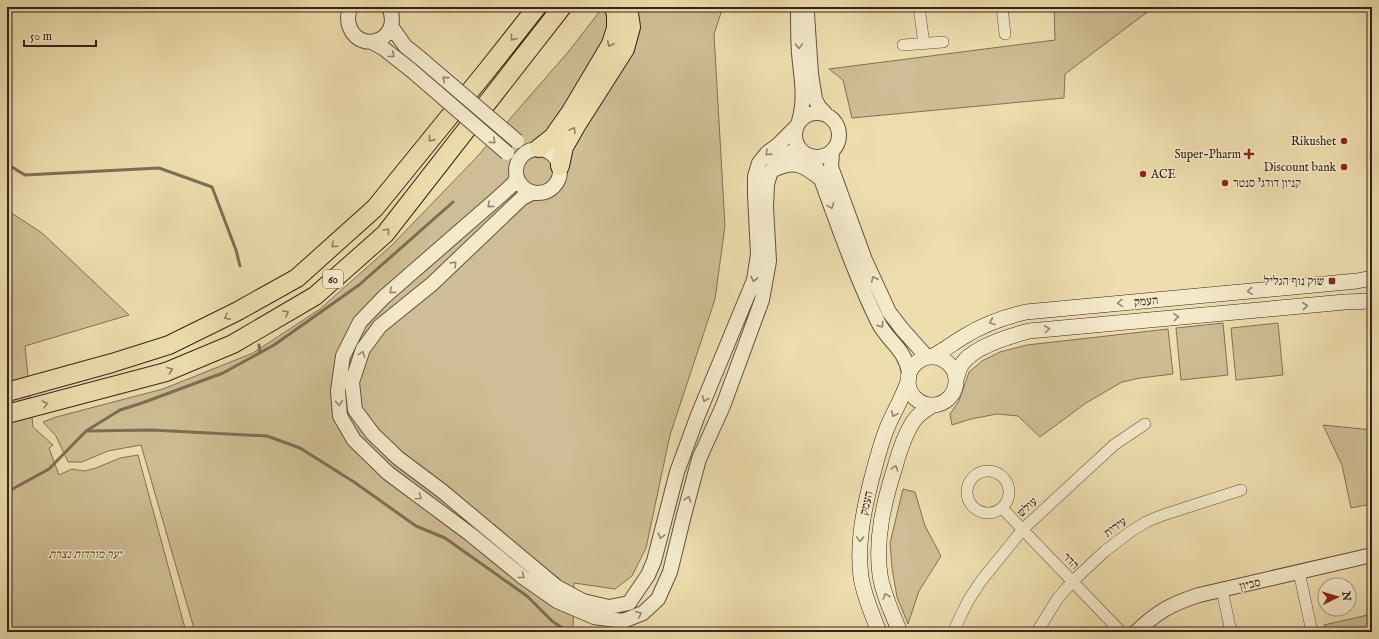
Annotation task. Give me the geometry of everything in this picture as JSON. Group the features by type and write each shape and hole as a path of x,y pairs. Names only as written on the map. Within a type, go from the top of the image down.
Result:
{"highway":[{"name":"60","path":"7,392 169,345 236,312 297,278 375,208 488,70 537,7"},
{"name":"60","path":"7,414 166,372 233,344 315,296 385,234 562,7"},
{"path":"536,148 553,137 611,44 616,28 616,13 613,7"},
{"path":"560,166 564,147 625,49 630,27 628,7"}],"main road":[{"name":"העמק","path":"929,357 941,352 966,335 982,327 1010,316 1026,312 1358,282 1372,278"},
{"name":"העמק","path":"956,379 963,363 976,352 1004,338 1029,331 1351,301 1372,301"},
{"path":"929,357 944,359 954,370 956,379 956,387 952,395 944,402 933,405 919,401 913,396 910,390 909,376 913,366 919,360 929,357"},
{"name":"העמק","path":"879,632 864,592 861,578 861,526 864,508 881,445 887,428 904,393 909,376"},
{"name":"העמק","path":"900,632 880,575 880,528 892,476 905,436 919,415 933,405"}],"street":[{"path":"389,7 392,14 392,24 405,46 524,147 536,148 546,149 552,153 557,159 561,174 558,182 547,192 532,193 522,198 432,284 380,326 363,349 352,382 355,410 373,434 398,458 442,491 557,587 583,601 609,607 629,603 648,575 654,561 678,472 698,415 754,280 758,254 755,195 756,176 759,163 767,153 778,145 805,116 811,113 818,112 831,117 839,130 840,138 837,146 826,156 819,158 793,151 780,158 771,171 767,184 766,207 769,261 762,300 722,406 700,459 670,572 658,599 643,613 623,621 594,617 557,601 524,578 470,534 388,473 354,440 340,416 338,391 343,356 360,322 384,297 513,184 517,163 520,157 526,152 536,148"},
{"path":"372,42 386,36 398,7"},
{"path":"798,7 799,53 803,109 794,134 796,142 799,148 815,163 852,266 879,324 902,352 908,366 909,376"},
{"path":"808,7 807,20 811,74 815,99 825,114"},
{"path":"919,7 924,44"},
{"path":"1002,7 1005,34"},
{"path":"350,8 348,18 352,33 364,41 372,42 383,48 411,70 507,153 512,160 520,184 532,193"},
{"path":"903,45 943,42"},
{"path":"832,152 831,167 865,260 889,312 902,329 929,357"},
{"path":"771,171 781,165 794,163 806,168 821,179"},
{"name":"עולש","path":"953,632 968,601 981,581 1023,529 1114,445 1145,424"},
{"name":"עירית","path":"1037,632 1058,598 1072,581 1105,551 1146,522 1241,490"},
{"name":"הדר","path":"1002,508 1121,632"},
{"name":"סביון","path":"1136,632 1148,620 1179,602 1222,590 1372,555"},
{"path":"1299,572 1312,632"},
{"path":"1222,590 1231,632"}],"green space":[{"path":"603,7 723,7 714,34 725,226 715,299 670,435 646,548 632,576 615,589 574,583 573,632 195,632 141,445 108,451 82,462 68,462 56,436 43,422 56,417 163,389 253,353 320,309 391,246 475,159 569,51"},
{"path":"1054,7 1154,7 1065,74 1064,98 852,118 843,80 829,69 1055,40"},
{"name":"יער מורדות נצרת","path":"7,210 42,233 129,315 25,346 33,427 53,445 49,448 59,475 72,469 84,471 96,468 120,458 138,455 186,632 7,632"},
{"path":"1223,323 1228,375 1181,380 1176,328"},
{"path":"1278,323 1283,375 1236,380 1231,328"},
{"path":"1168,329 1173,374 1122,382 1086,403 1040,437 1018,416 997,414 971,419 952,425 950,414 959,401 969,372 982,361 1000,352 1027,345"},
{"path":"1323,425 1372,430 1372,504 1351,508 1342,465"},
{"path":"903,489 915,492 925,526 941,556 919,591 908,624 897,597 892,568 890,543"},
{"path":"1372,614 1372,632 1325,632 1324,625"}],"waterway":[{"path":"7,164 25,175 159,168 212,187 236,250 240,266"},
{"path":"7,492 49,469 86,431 120,410 223,373 274,345 359,285 453,202"},
{"path":"259,345 260,353"},
{"path":"86,431 152,430 267,436 300,448 354,482 416,526 445,538 527,596 552,621 568,632"}],"place":[{"name":"Rikushet","path":"1344,141"},
{"name":"Super-Pharm","path":"1249,154"},
{"name":"Discount bank","path":"1344,167"},
{"name":"ACE","path":"1143,174"},
{"name":"קניון דודג' סנטר","path":"1225,183"},
{"name":"שוק נוף הגליל","path":"1332,281"}]}
